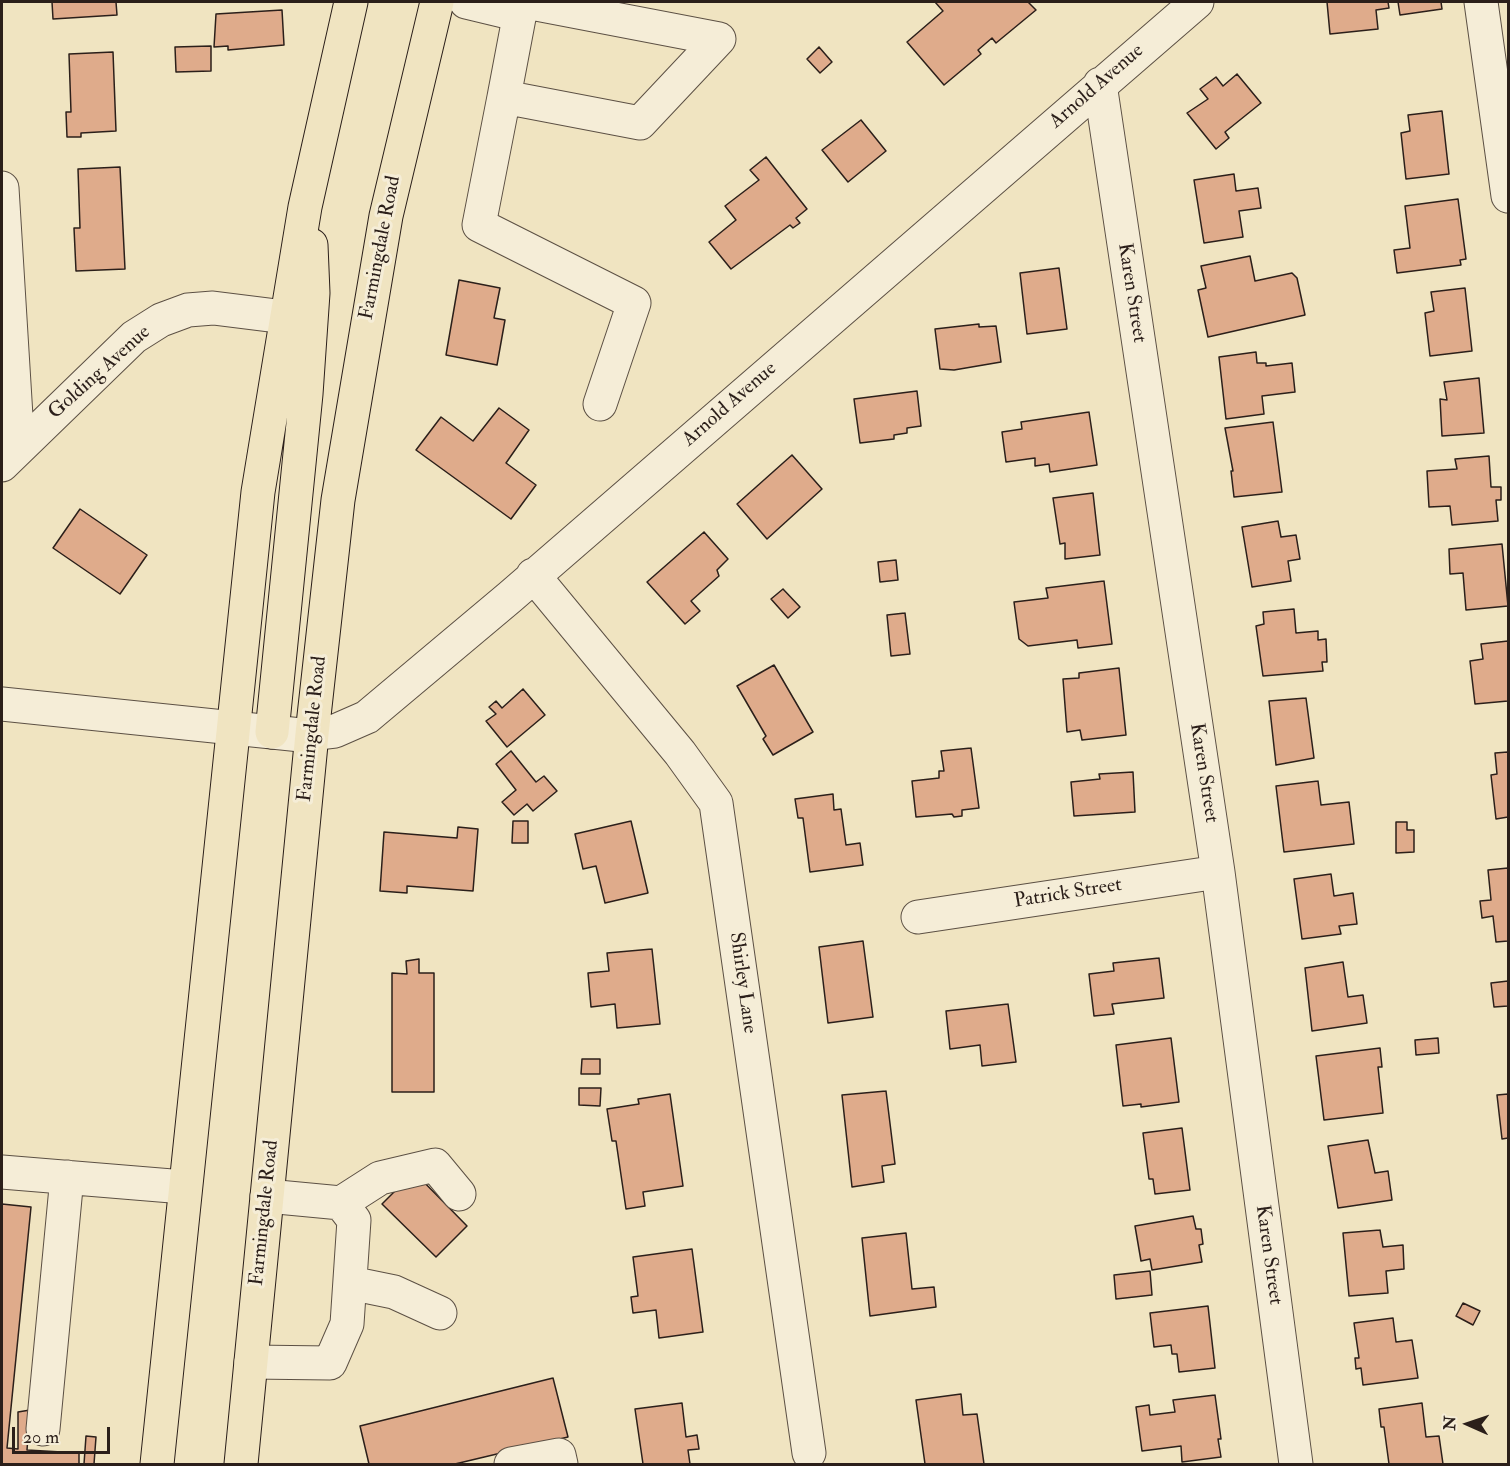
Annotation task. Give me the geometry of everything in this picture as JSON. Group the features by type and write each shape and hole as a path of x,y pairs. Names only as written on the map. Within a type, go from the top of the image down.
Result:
{"main road":[{"path":"157,1464 231,727 258,492 285,317 309,189 351,2"},
{"name":"Farmingdale Road","path":"241,1464 312,734 338,500 365,326 386,216 437,2"},
{"path":"272,732 297,488 313,293 309,189"}],"street":[{"path":"466,2 522,6 719,39 640,123 504,97"},
{"name":"Arnold Avenue","path":"2,704 272,732 312,734 335,731 367,717 1197,2"},
{"path":"1481,2 1509,196"},
{"path":"522,6 479,225 634,303 600,404"},
{"name":"Karen Street","path":"1100,84 1218,872 1296,1464"},
{"path":"2,188 10,457"},
{"name":"Golding Avenue","path":"10,457 134,337 160,320 188,310 213,308 285,317"},
{"name":"Shirley Lane","path":"533,575 680,753 716,803 809,1453"},
{"name":"Patrick Street","path":"918,917 1218,872"},
{"path":"267,1196 340,1203 380,1178 435,1165 459,1194"},
{"path":"2,1172 184,1186"},
{"path":"43,1429 68,1177"},
{"path":"251,1362 330,1363 347,1324 354,1220 340,1203"},
{"path":"350,1283 394,1292 440,1313"},
{"path":"511,1464 559,1455 561,1464"}],"building":[{"path":"52,2 116,2 117,15 53,19"},
{"path":"935,2 1028,2 1036,10 996,43 992,38 978,50 981,54 944,85 907,42 943,11"},
{"path":"1327,2 1388,2 1389,8 1376,10 1378,29 1330,34"},
{"path":"1398,2 1441,2 1442,9 1400,15"},
{"path":"282,10 284,45 228,50 228,46 214,47 216,14"},
{"path":"211,46 211,71 176,72 175,47"},
{"path":"819,47 832,62 820,73 807,59"},
{"path":"113,52 116,131 81,133 81,137 67,137 66,112 71,112 69,54"},
{"path":"1237,74 1261,103 1225,132 1229,138 1216,149 1187,113 1208,99 1200,89 1216,77 1223,86"},
{"path":"1442,111 1449,174 1406,179 1401,133 1410,131 1408,115"},
{"path":"861,120 886,151 848,182 822,150"},
{"path":"766,157 807,209 796,218 800,223 793,228 790,225 731,269 709,242 736,220 725,206 759,180 750,170"},
{"path":"120,167 125,269 76,271 74,228 80,228 78,169"},
{"path":"1234,174 1236,191 1258,188 1261,208 1239,211 1243,237 1204,243 1194,180"},
{"path":"1458,199 1466,259 1460,260 1461,265 1397,273 1394,250 1410,248 1405,206"},
{"path":"1250,256 1255,281 1292,273 1297,278 1305,315 1208,337 1198,290 1206,288 1201,266"},
{"path":"1059,268 1067,329 1027,334 1020,273"},
{"path":"459,280 500,288 494,318 505,320 497,365 446,355"},
{"path":"1465,288 1472,351 1430,356 1425,313 1434,311 1431,292"},
{"path":"979,324 979,327 996,326 1001,362 954,370 940,369 935,329"},
{"path":"1256,352 1257,363 1266,363 1266,366 1292,363 1295,392 1262,396 1264,414 1226,419 1219,357"},
{"path":"1479,378 1484,433 1442,436 1440,399 1447,400 1444,382"},
{"path":"917,391 921,426 907,428 907,433 894,435 894,439 860,443 854,399"},
{"path":"499,408 529,430 506,463 536,485 511,519 416,450 441,417 473,441"},
{"path":"1089,412 1097,465 1050,472 1049,464 1035,466 1035,458 1006,462 1002,432 1022,429 1021,422"},
{"path":"1273,422 1282,492 1234,497 1231,471 1233,471 1225,428"},
{"path":"792,455 822,489 767,539 737,504"},
{"path":"1489,456 1491,487 1501,487 1501,500 1496,500 1498,521 1452,525 1450,506 1429,507 1427,471 1457,469 1455,459"},
{"path":"1093,493 1100,555 1065,559 1065,543 1060,544 1053,498"},
{"path":"80,509 147,555 120,594 53,548"},
{"path":"1278,521 1281,537 1296,535 1300,559 1288,561 1291,581 1252,587 1242,527"},
{"path":"704,532 728,559 717,570 719,576 691,601 700,611 685,624 647,582"},
{"path":"1502,544 1508,606 1466,610 1463,573 1450,574 1449,549"},
{"path":"896,560 898,580 880,582 878,562"},
{"path":"1104,581 1112,644 1078,648 1077,640 1028,646 1019,639 1014,602 1048,598 1046,588"},
{"path":"783,589 800,607 788,618 771,599"},
{"path":"1294,609 1296,633 1318,631 1318,640 1326,639 1327,662 1322,662 1323,671 1263,676 1256,626 1264,624 1263,612"},
{"path":"905,613 910,654 891,656 887,615"},
{"path":"1508,641 1508,701 1475,704 1470,661 1483,659 1481,644"},
{"path":"774,665 813,732 773,755 763,739 766,736 737,686"},
{"path":"1119,668 1126,735 1082,740 1080,730 1067,732 1063,679 1079,678 1079,673"},
{"path":"523,689 545,715 507,747 486,721 496,714 489,707 496,701 502,708"},
{"path":"1306,698 1314,758 1276,765 1269,701"},
{"path":"971,748 979,808 962,810 962,816 954,817 952,814 916,817 912,781 939,778 939,771 944,771 941,751"},
{"path":"511,751 536,782 544,776 557,791 533,811 527,804 514,815 502,802 516,790 496,764"},
{"path":"1508,752 1508,817 1496,819 1491,775 1497,774 1495,753"},
{"path":"1133,772 1135,812 1074,816 1071,782 1100,779 1099,774"},
{"path":"1318,781 1321,805 1349,802 1354,844 1284,852 1276,786"},
{"path":"833,794 834,810 841,809 846,845 860,843 863,865 810,872 803,818 798,818 795,799"},
{"path":"513,821 528,821 528,843 512,843"},
{"path":"631,821 648,893 605,903 596,866 583,869 575,834"},
{"path":"1396,822 1407,822 1407,830 1414,830 1414,852 1396,853"},
{"path":"458,827 478,829 473,891 407,886 407,893 380,891 384,832 457,838"},
{"path":"1508,868 1508,941 1496,942 1493,916 1482,918 1480,901 1491,900 1488,870"},
{"path":"1331,874 1334,896 1353,893 1357,924 1339,926 1341,934 1302,939 1294,879"},
{"path":"863,941 873,1017 828,1023 819,947"},
{"path":"652,949 660,1024 617,1028 615,1004 591,1007 588,973 609,971 607,953"},
{"path":"1159,958 1164,998 1112,1004 1114,1014 1094,1016 1089,974 1114,971 1113,963"},
{"path":"419,959 419,973 434,973 434,1092 392,1092 392,973 407,974 406,961"},
{"path":"1343,962 1348,997 1363,995 1367,1023 1312,1031 1305,968"},
{"path":"1508,981 1508,1006 1494,1007 1491,983"},
{"path":"1008,1004 1016,1062 982,1066 980,1045 950,1049 946,1011"},
{"path":"1171,1038 1179,1102 1141,1107 1141,1104 1123,1106 1116,1045"},
{"path":"1438,1038 1439,1053 1416,1055 1415,1040"},
{"path":"1380,1048 1382,1067 1378,1067 1383,1113 1324,1120 1316,1056"},
{"path":"582,1059 600,1059 600,1074 581,1074"},
{"path":"579,1088 601,1088 600,1106 579,1105"},
{"path":"886,1091 895,1164 882,1166 884,1182 852,1187 842,1095"},
{"path":"670,1094 683,1186 643,1192 645,1206 626,1209 616,1141 612,1141 607,1109 639,1104 638,1099"},
{"path":"1508,1094 1508,1138 1502,1139 1497,1095"},
{"path":"1182,1128 1190,1190 1155,1194 1153,1179 1149,1179 1143,1133"},
{"path":"1368,1140 1375,1173 1388,1171 1392,1200 1338,1208 1328,1146"},
{"path":"414,1172 467,1226 436,1257 382,1204"},
{"path":"2,1204 31,1207 7,1448 18,1449 18,1412 30,1410 27,1450 79,1453 79,1464 2,1464"},
{"path":"1193,1216 1196,1229 1201,1229 1203,1244 1199,1245 1202,1262 1152,1270 1150,1259 1141,1261 1135,1226"},
{"path":"1380,1230 1383,1247 1403,1245 1404,1269 1386,1271 1388,1293 1349,1296 1343,1233"},
{"path":"906,1233 912,1289 934,1287 936,1307 870,1316 862,1238"},
{"path":"692,1249 703,1332 659,1338 656,1310 633,1313 631,1297 638,1296 633,1257"},
{"path":"1150,1271 1152,1295 1116,1299 1114,1275"},
{"path":"1463,1303 1480,1311 1473,1325 1456,1316"},
{"path":"1208,1306 1215,1368 1179,1372 1177,1354 1172,1354 1171,1345 1154,1347 1150,1313"},
{"path":"1393,1318 1396,1342 1412,1340 1418,1378 1363,1385 1361,1368 1356,1369 1355,1358 1359,1358 1354,1323"},
{"path":"553,1378 568,1437 455,1464 369,1464 360,1426"},
{"path":"961,1394 963,1415 977,1414 984,1464 925,1464 916,1400"},
{"path":"1215,1395 1221,1457 1182,1462 1181,1446 1142,1451 1136,1407 1149,1405 1150,1415 1175,1412 1173,1400"},
{"path":"682,1403 686,1437 697,1435 699,1449 688,1450 690,1464 643,1464 635,1409"},
{"path":"1422,1403 1426,1437 1439,1436 1443,1464 1389,1464 1379,1409"},
{"path":"86,1436 96,1437 94,1464 84,1464"}]}
